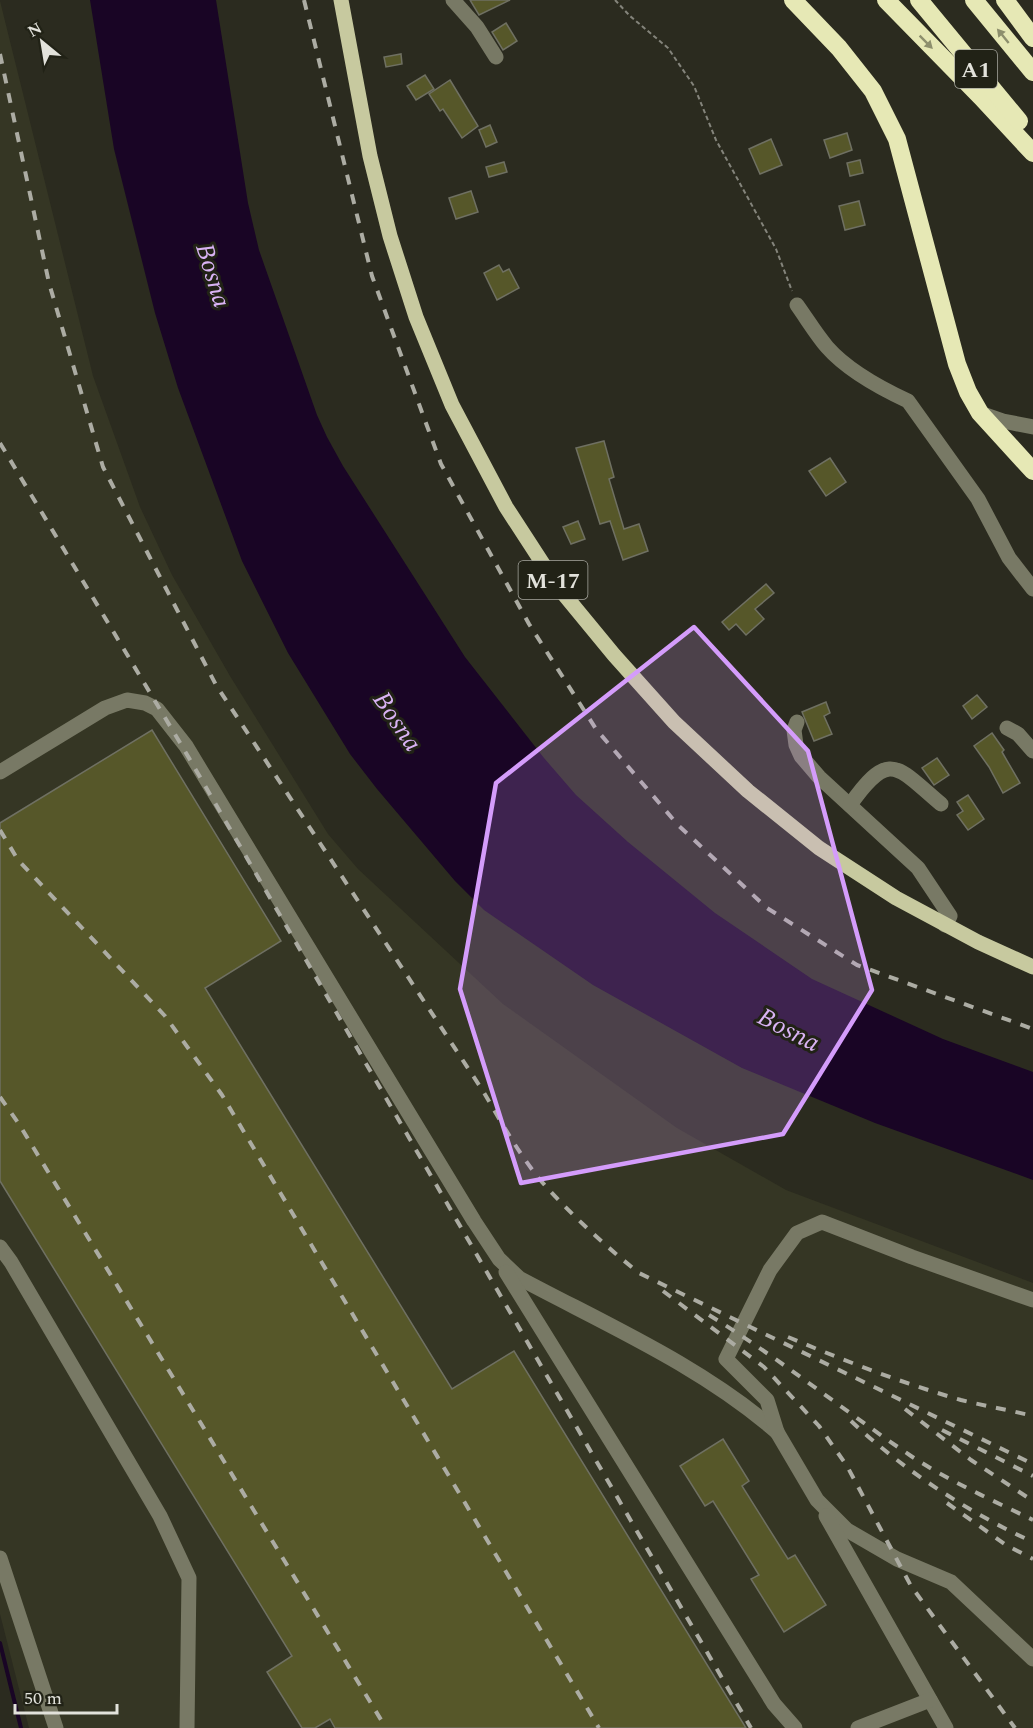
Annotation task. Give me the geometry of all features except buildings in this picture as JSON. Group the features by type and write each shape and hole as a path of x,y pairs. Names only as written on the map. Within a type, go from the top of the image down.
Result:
{"highway":[{"path":"793,0 839,48 873,91 897,139 957,363 968,392 980,413 1033,471"},
{"path":"886,0 1033,153"},
{"name":"A1","path":"919,0 1033,138"},
{"name":"A1","path":"974,0 1033,72"},
{"path":"1005,0 1033,38"}],"main road":[{"name":"M-17","path":"345,1 370,156 390,236 416,317 452,405 506,507 558,587 614,655 674,722 748,791 819,848 896,898 978,942 1033,967"}],"street":[{"path":"453,0 477,27 496,57"},
{"path":"797,305 827,348 858,374 908,401 978,499 1009,558 1033,589"},
{"path":"980,413 1003,421 1033,427"},
{"path":"0,772 105,708 127,700 157,709 186,746 474,1221 774,1704 795,1728"},
{"path":"797,722 794,730 796,745 801,756 819,777 918,868 950,916 945,925"},
{"path":"1007,728 1018,734 1033,751"},
{"path":"850,805 873,776 891,768 900,770 941,804"},
{"path":"946,1728 777,1432 767,1400 726,1359 770,1270 797,1233 822,1222 1033,1300"},
{"path":"0,1247 160,1516 189,1578 187,1728"},
{"path":"499,1259 519,1278 660,1352 718,1386 747,1406 777,1432"},
{"path":"817,1500 847,1530 897,1559 951,1582 1033,1659"},
{"path":"0,1558 56,1728"},
{"path":"858,1728 930,1700"}],"path":[{"path":"615,0 668,48 694,86 716,140 776,249 797,305"}],"highlighted area":[{"path":"694,627 808,751 872,990 783,1134 521,1183 460,989 496,783"}],"shaded area":[{"path":"0,1 93,376 140,507 172,575 230,676 328,834 358,869 503,1004 677,1128 786,1190 1033,1283 1033,1728 29,1728 0,1614"}],"water":[{"name":"Bosna","path":"90,0 216,0 248,203 259,250 317,415 343,466 465,657 544,758 576,795 628,842 715,913 812,979 943,1039 1033,1072 1033,1180 875,1123 742,1068 593,985 484,910 455,881 377,789 350,754 288,653 242,561 178,388 155,313 114,149"}],"waterway":[{"path":"0,1643 21,1728"}],"railway":[{"path":"304,0 372,276 441,464 529,624 596,729 678,825 767,908 857,965 1033,1029"},
{"path":"0,54 49,283 103,467 216,685 483,1091 531,1168 571,1213 639,1273 1033,1464"},
{"path":"0,443 182,746 751,1728"},
{"path":"0,830 18,860 165,1016 222,1095 599,1728"},
{"path":"0,1097 19,1124 386,1728"},
{"path":"663,1291 764,1367 819,1426 847,1466 911,1586 1015,1728"},
{"path":"709,1315 925,1465 1033,1520"},
{"path":"788,1337 917,1386 961,1400 1033,1416"},
{"path":"905,1409 971,1460 1033,1501"},
{"path":"851,1421 892,1456 937,1489 985,1518 1033,1542"},
{"path":"942,1430 1033,1476"},
{"path":"947,1503 1006,1545 1033,1559"}]}
